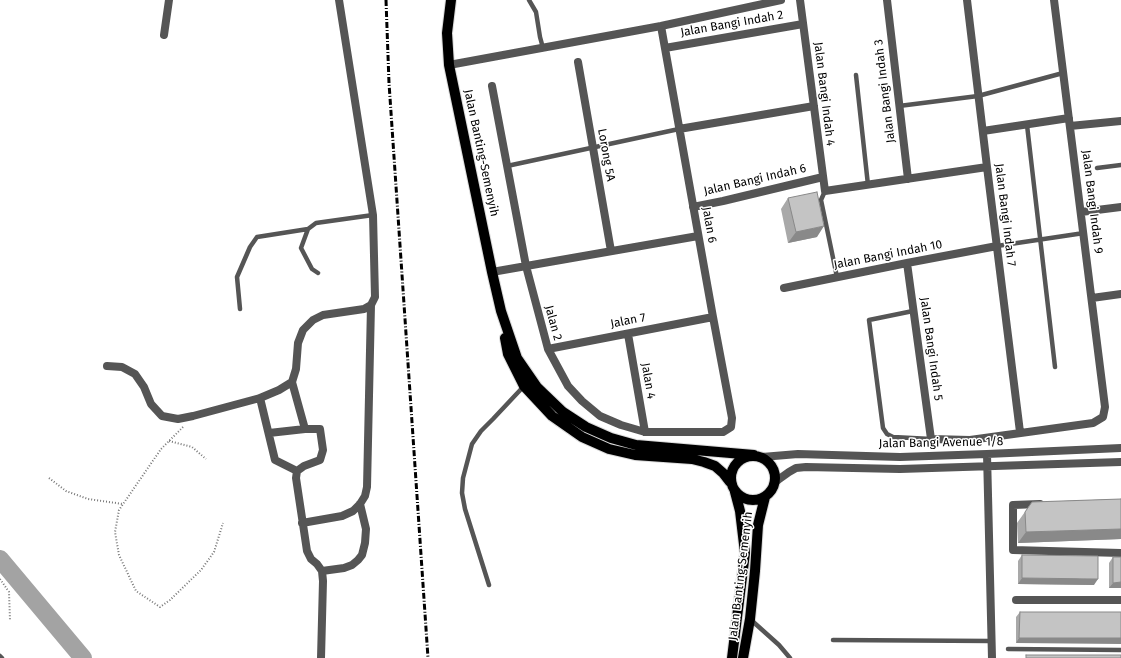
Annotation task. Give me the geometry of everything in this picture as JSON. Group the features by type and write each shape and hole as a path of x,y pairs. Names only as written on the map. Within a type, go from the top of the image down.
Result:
{"main road":[{"name":"Jalan Banting-Semenyih","path":"451,0 447,33 449,65 501,311 508,354 524,386 552,416 582,437 609,449 634,455 692,459 704,462 715,466 723,473 733,487 740,511 745,553 732,658"},
{"name":"Jalan Banting-Semenyih","path":"501,311 517,358 537,387 563,412 586,427 611,438 636,445 758,456"},
{"path":"758,456 773,468 775,482 771,491 765,497 757,500 749,500 741,497 733,487 731,472 736,463 744,457 758,456"},
{"name":"Jalan Banting-Semenyih","path":"743,658 750,619 758,525 765,497"}],"street":[{"path":"164,35 169,0"},
{"path":"302,523 342,516 353,511 365,496 367,487 371,305 375,297 373,215 339,0"},
{"path":"449,65 661,26 780,0"},
{"name":"Jalan Bangi Indah 4","path":"800,0 825,191"},
{"name":"Jalan Bangi Indah 3","path":"886,0 908,179"},
{"name":"Jalan Bangi Indah 7","path":"967,0 1020,432"},
{"name":"Jalan Bangi Indah 9","path":"1020,432 1092,422 1103,417 1105,408 1054,0"},
{"name":"Jalan Bangi Indah 2","path":"665,48 803,24"},
{"name":"Jalan 6","path":"661,26 732,418 731,427"},
{"name":"Lorong 5A","path":"578,62 611,251"},
{"name":"Jalan 2","path":"492,86 526,266 548,349 568,386 582,401 600,416 621,425 645,432 723,432 731,427"},
{"path":"679,129 814,106"},
{"path":"982,131 1027,125 1121,121"},
{"path":"825,191 987,167"},
{"name":"Jalan Bangi Indah 6","path":"694,207 823,177"},
{"path":"1081,212 1121,206"},
{"path":"492,272 698,236"},
{"name":"Jalan Bangi Indah 10","path":"784,288 996,246"},
{"name":"Jalan Bangi Indah 5","path":"907,263 931,439"},
{"path":"1092,298 1121,294"},
{"path":"305,429 292,382 296,369 298,343 303,330 313,320 323,315 364,309 371,305"},
{"name":"Jalan 7","path":"548,349 713,318"},
{"name":"Jalan 4","path":"628,334 645,432"},
{"path":"106,366 122,367 135,374 144,387 151,404 162,416 178,419 260,398 279,390 292,382"},
{"path":"260,398 275,460 298,471"},
{"path":"269,433 320,429 323,450 320,460 304,466 298,471 296,478 307,551 311,559 322,571 321,658"},
{"path":"931,439 970,440 1020,432"},
{"name":"Jalan Bangi Avenue 1/8","path":"758,456 798,454 900,457 1121,448"},
{"path":"987,454 992,658"},
{"name":"Jalan Bangi Avenue 1/8","path":"775,482 796,468 806,467 900,469 1121,462"},
{"path":"322,571 344,568 352,565 362,555 366,530 360,504"},
{"path":"1052,504 1013,505 1013,550 1121,553"},
{"path":"1016,600 1121,600"}],"lane":[{"path":"529,0 536,12 543,48"},
{"path":"899,106 978,96 1063,73"},
{"path":"856,75 868,185"},
{"path":"1027,125 1056,367"},
{"path":"507,166 679,129"},
{"path":"1097,168 1121,165"},
{"path":"825,191 821,200 837,278"},
{"path":"240,309 237,277 250,247 258,237 308,229 316,223 373,215"},
{"path":"308,229 301,248 312,269 318,273"},
{"path":"996,246 1084,234"},
{"path":"913,311 869,320 883,428 887,434 893,437 931,439"},
{"path":"488,585 465,509 462,493 462,478 472,444 481,431 524,386"},
{"path":"750,619 779,645 790,658"},
{"path":"833,640 991,641"},
{"path":"1008,649 1121,650"}],"path":[{"path":"193,416 161,449 119,510 115,532 120,555 136,591 160,607 170,600 201,570 214,552 223,523"},
{"path":"169,441 192,447 206,459"},
{"path":"49,478 66,491 88,499 123,504"},
{"path":"0,579 8,592 10,620"}],"building":[{"path":"817,192 824,226 796,232 788,198"},
{"path":"1121,499 1121,529 1026,532 1025,512 1032,502"},
{"path":"1022,555 1098,556 1098,579 1022,578"},
{"path":"1113,557 1121,557 1121,582 1113,583"},
{"path":"1020,612 1121,612 1121,638 1019,638"},
{"path":"1026,655 1121,655 1121,658 1026,658"}],"waterway":[{"path":"0,559 83,658"}],"railway":[{"path":"386,0 389,83 428,658"}]}
